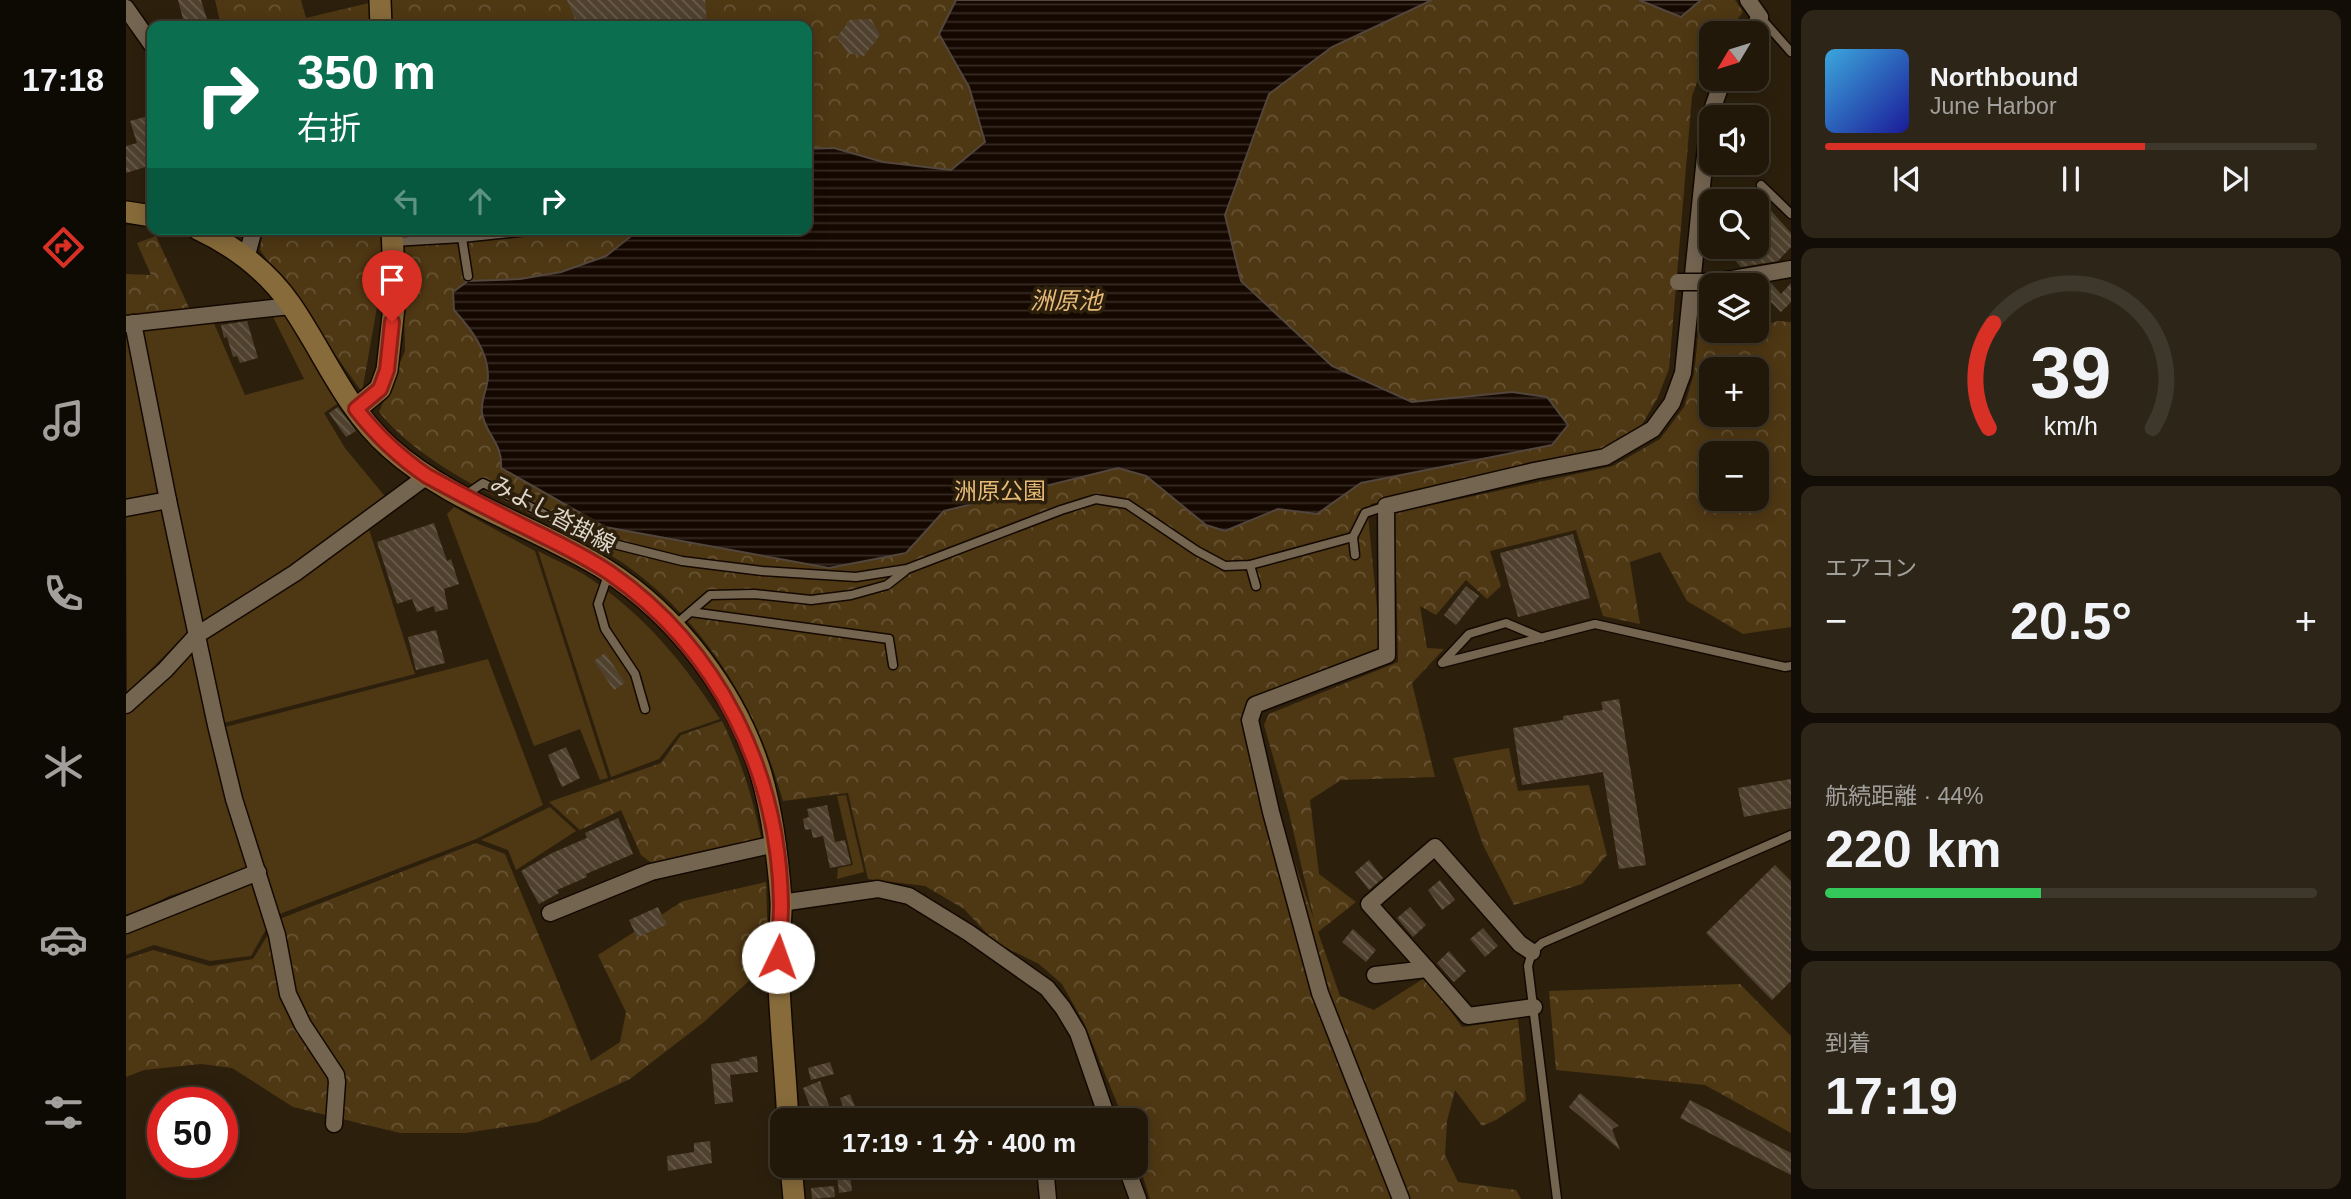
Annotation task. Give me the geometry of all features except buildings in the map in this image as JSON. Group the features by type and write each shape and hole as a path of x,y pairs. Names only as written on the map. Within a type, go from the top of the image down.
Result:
{"main road":[{"path":"380,0 381,21"},
{"path":"126,212 147,215"},
{"name":"みよし沓掛線","path":"209,235 246,259 275,285 291,306 339,386 387,446 427,476 567,547 609,572 673,626 712,676 747,739 760,772 775,844 781,903 778,957 787,1108"},
{"path":"356,409 380,389 387,370 395,298 392,236"},
{"path":"793,1178 794,1199"}],"street":[{"path":"1748,0 1760,17 1758,21"},
{"path":"126,8 131,27 147,41"},
{"path":"1401,1199 1320,993 1271,812 1250,720 1255,705 1387,655 1386,506 1605,457 1653,429 1672,403 1683,373 1706,147 1712,110 1719,91"},
{"path":"246,259 252,235"},
{"path":"1678,282 1714,282 1791,269"},
{"path":"291,306 130,324 234,799 282,956 288,994 303,1025 336,1075 334,1124"},
{"path":"126,705 165,670 197,635 295,573 427,476"},
{"path":"126,508 168,500"},
{"path":"550,913 651,872 775,844"},
{"path":"1532,952 1520,944 1435,846 1369,904 1468,1016 1534,1007"},
{"path":"126,925 258,872"},
{"path":"781,903 878,889 909,896 969,933 1047,988 1063,1008 1078,1033 1104,1108"},
{"path":"1375,975 1427,969"},
{"path":"1046,1178 1048,1199"},
{"path":"1130,1178 1138,1199"}],"lane":[{"path":"1760,17 1791,52"},
{"path":"1761,185 1791,214"},
{"path":"392,236 463,238 491,235"},
{"path":"463,238 468,276"},
{"path":"464,496 482,483 594,539 682,561 762,571 856,577 907,569 1096,499 1127,504 1197,551 1225,566 1250,565 1353,537"},
{"path":"1355,555 1353,537 1365,513 1386,506"},
{"path":"1250,565 1256,586"},
{"path":"673,626 710,595 754,594 811,600 851,595 887,585 907,569"},
{"path":"609,572 598,604 605,629 635,674 645,709"},
{"path":"691,612 889,639 893,665"},
{"path":"1542,638 1506,623 1469,634 1442,663 1542,638 1595,624 1784,667 1791,666"},
{"path":"1557,1199 1528,967 1532,952 1542,943 1791,835"}],"green space":[{"path":"215,0 301,0 306,18 369,3 370,21 220,21"},
{"name":"洲原公園","path":"388,0 1735,0 1743,12 1736,21 1699,21 1699,77 1692,96 1669,369 1658,397 1639,430 1601,452 1371,504 1368,515 1381,649 1249,702 1244,711 1314,920 1289,813 1264,725 1269,714 1398,662 1395,513 1613,466 1660,439 1684,407 1694,374 1699,327 1699,343 1769,343 1769,324 1778,321 1791,322 1791,627 1743,634 1687,601 1660,552 1630,562 1640,624 1603,616 1576,530 1490,551 1501,586 1487,599 1466,580 1436,615 1420,606 1427,648 1444,649 1412,683 1435,777 1341,780 1310,800 1319,874 1356,902 1318,932 1340,996 1374,1010 1426,977 1462,1027 1518,1019 1526,1100 1482,1126 1455,1090 1447,1121 1445,1155 1458,1182 1516,1190 1521,1199 1150,1199 1143,1178 1148,1178 1148,1108 1119,1108 1084,1023 1062,984 1039,964 995,942 964,909 925,886 868,879 848,793 783,801 757,729 740,694 696,630 670,602 641,576 599,548 448,470 411,444 379,412 405,351 402,235 812,235 812,21 390,21"},
{"path":"262,235 381,235 383,273 362,392 260,250"},
{"path":"156,236 191,312 126,320 126,274 151,275 137,243"},
{"path":"286,313 340,402 324,413 345,448 388,500 294,568 203,623 174,499 140,328 213,321 245,395 304,379 272,315"},
{"path":"126,331 129,331 159,494 126,500"},
{"path":"454,507 535,551 608,778 600,780 580,729 534,746 447,514"},
{"path":"163,508 189,631 127,693 126,516"},
{"path":"368,526 415,674 224,723 202,636"},
{"path":"538,551 585,575 629,609 678,660 720,719 679,733 659,759 611,777"},
{"path":"194,642 252,869 169,896 126,918 126,709"},
{"path":"488,659 543,805 476,839 277,915 240,800 225,727"},
{"path":"722,721 746,780 762,843 654,865 641,855 621,810 580,830 549,802 661,763 681,735"},
{"path":"1509,748 1518,791 1589,785 1607,855 1582,884 1514,905 1483,845 1453,758"},
{"path":"846,795 864,872 837,879 838,868 853,865 837,796"},
{"path":"550,807 576,831 516,870 508,850 481,840"},
{"path":"476,843 505,854 591,1061 620,1042 626,1012 598,955 683,901 766,882 768,941 761,970 704,1022 630,1079 538,1122 465,1133 400,1133 293,1107 232,1068 201,1064 144,1070 126,1077 126,959 153,950 210,966 253,959 277,920"},
{"path":"254,879 269,924 251,956 210,961 154,945 126,955 126,933"},
{"path":"1740,984 1791,1036 1791,1133 1705,1085 1556,1070 1549,991"}],"water":[{"name":"洲原池","path":"956,0 1432,0 1332,47 1269,94 1225,215 1241,281 1332,366 1412,402 1512,392 1547,397 1568,425 1552,445 1361,483 1317,514 1278,509 1225,531 1206,525 1146,476 1118,468 944,511 906,553 829,568 605,527 501,468 497,445 482,413 488,376 485,357 472,332 454,310 453,292 468,281 520,279 561,272 606,256 632,235 812,235 812,149 834,148 883,162 951,170 985,142 969,87 939,34"},
{"path":"1639,0 1701,0 1681,17"}],"route":[{"path":"392,322 387,370 380,389 356,409 371,429 407,463 427,476 567,547 609,572 673,626 712,676 732,708 760,772 768,803 781,903 778,957"}]}
